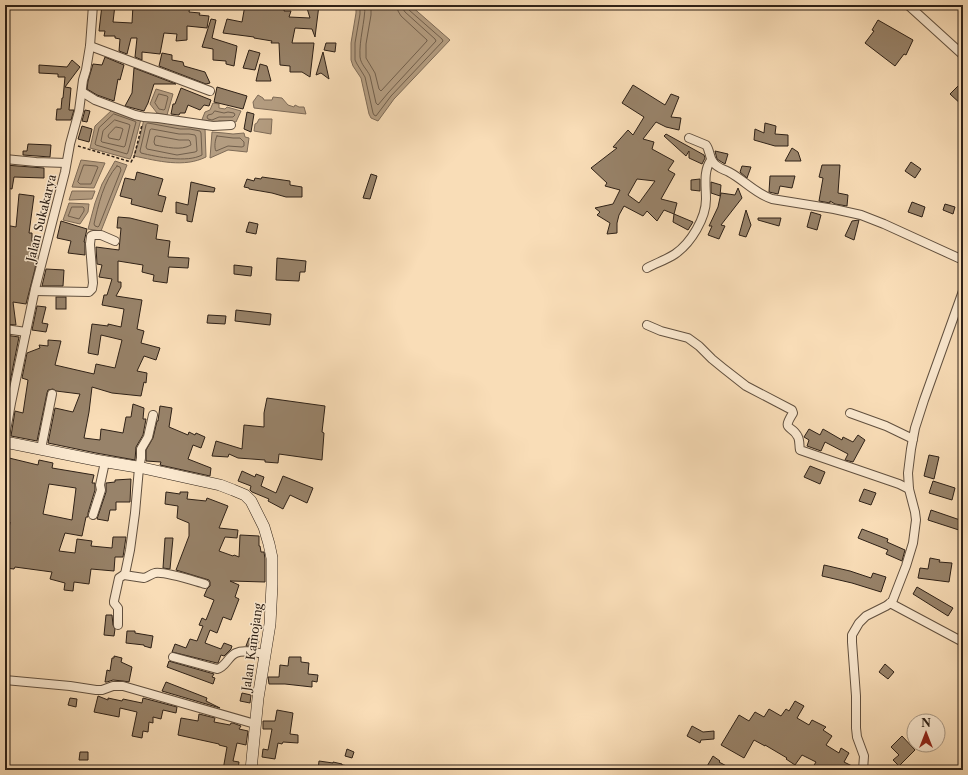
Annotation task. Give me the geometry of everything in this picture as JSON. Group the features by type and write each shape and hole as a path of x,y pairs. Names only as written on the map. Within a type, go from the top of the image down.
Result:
{"main road":[{"name":"Jalan Kamojang","path":"5,442 139,468 220,486 245,495 254,507 264,528 272,558 270,624 255,724 251,770"}],"street":[{"name":"Jalan Sukakarya","path":"5,436 35,291 79,110 90,46 93,5"},
{"path":"908,5 963,54"},
{"path":"90,46 210,91"},
{"path":"82,92 95,100 144,117 213,126 231,125"},
{"path":"689,138 706,145 711,160 717,166 768,197 783,201 834,208 861,215 963,260"},
{"path":"5,159 66,163"},
{"path":"647,268 676,253 686,243 696,229 705,205 705,175 707,166 711,160"},
{"path":"35,291 89,292 92,289 93,283 90,244 91,236 101,235 114,242"},
{"path":"863,770 864,756 857,737 856,728 856,696 852,635 859,623 866,616 890,603 894,597 906,566 914,538 916,520 909,489 908,473 914,428 963,291"},
{"path":"647,325 661,331 688,338 746,386 792,410 793,413 788,420 788,426 798,437 800,450 899,484 909,489"},
{"path":"5,328 26,332"},
{"path":"41,449 52,394"},
{"path":"850,413 886,426 913,439"},
{"path":"118,625 118,608 114,601 120,578 125,574 130,550 141,449 148,437 153,415"},
{"path":"93,515 101,490 100,485 105,462"},
{"path":"124,575 146,578 153,574 162,572 205,584"},
{"path":"890,603 963,642"},
{"path":"174,657 217,669 237,652 243,651 265,654"},
{"path":"5,680 96,690 102,690 113,686 123,686 255,724"}],"path":[{"path":"70,144 131,162 134,157 144,117"}],"water":[{"path":"356,5 410,5 450,40 394,99 378,121 371,118 369,114 361,78 351,60 351,43"},
{"path":"156,89 173,94 167,115 157,113 150,104"},
{"path":"258,95 264,100 272,100 273,97 282,98 288,105 294,107 295,105 304,107 306,114 254,108 253,102"},
{"path":"213,103 219,104 219,108 225,109 227,107 241,111 236,122 219,121 213,124 201,122 205,112 210,110"},
{"path":"113,109 141,119 130,159 90,148 95,126"},
{"path":"144,119 205,128 206,157 180,163 134,156"},
{"path":"259,119 272,119 271,134 254,131 255,124"},
{"path":"212,132 233,134 244,133 245,137 249,138 247,152 228,150 210,158"},
{"path":"81,160 105,163 94,188 72,187"},
{"path":"115,161 127,165 101,231 88,229 102,184"},
{"path":"72,191 95,191 92,199 69,200"},
{"path":"69,203 89,204 88,212 80,224 63,220"}],"building":[{"path":"102,5 115,5 113,22 132,23 133,5 190,6 189,12 209,16 207,28 187,26 187,40 176,41 177,34 164,33 160,54 142,52 142,60 135,57 137,38 131,38 127,54 119,51 120,39 115,38 115,36 104,36 105,31 99,31"},
{"path":"245,5 285,5 284,11 291,11 289,17 310,18 306,5 319,5 315,37 312,29 295,28 292,43 314,43 310,77 302,72 290,72 290,66 280,65 279,43 271,43 272,41 254,37 223,33 227,19 242,22"},
{"path":"211,19 216,20 212,38 237,46 234,66 226,64 226,61 213,60 213,49 202,47"},
{"path":"878,20 913,40 906,55 904,54 895,66 865,43 874,31 872,30"},
{"path":"326,43 336,43 335,52 324,50"},
{"path":"249,50 260,53 255,70 243,68"},
{"path":"323,52 329,79 321,73 316,75"},
{"path":"162,53 172,55 172,60 183,62 184,66 205,72 210,83 206,84 159,66"},
{"path":"105,57 124,65 120,80 118,79 114,101 97,95 87,89 93,64 102,65"},
{"path":"72,60 80,67 65,87 71,88 69,110 74,110 71,120 56,120 57,109 61,109 65,77 58,77 58,74 39,73 39,65 67,67"},
{"path":"260,64 267,66 271,81 256,81"},
{"path":"134,68 176,84 154,84 144,111 125,106 132,93"},
{"path":"963,81 963,106 950,94"},
{"path":"633,85 665,105 671,94 679,97 671,117 681,118 679,130 666,127 656,122 643,139 654,142 652,149 674,161 668,170 675,174 661,199 677,203 674,214 664,210 657,221 647,211 643,216 624,206 619,215 617,233 607,234 610,223 597,215 600,212 595,208 613,204 620,190 605,186 607,183 591,168 617,148 613,147 628,130 633,135 644,117 622,103","holes":["637,179 655,181 639,203 628,195"]},
{"path":"217,87 247,96 243,109 214,102"},
{"path":"181,88 211,100 209,106 204,105 200,110 188,105 185,113 180,113 179,115 171,114 173,104 175,104"},
{"path":"85,110 90,111 87,122 82,121"},
{"path":"247,112 254,114 251,132 244,129"},
{"path":"765,123 776,126 775,134 788,135 788,146 775,146 754,140 755,129 764,133"},
{"path":"82,126 92,129 89,142 78,139"},
{"path":"666,134 704,155 705,158 702,164 689,158 689,151 686,156 664,136"},
{"path":"28,144 51,145 50,157 23,155 23,151 27,151"},
{"path":"792,148 798,152 801,161 785,161"},
{"path":"715,151 728,154 725,164 717,159"},
{"path":"911,162 921,169 915,178 905,171"},
{"path":"5,165 44,168 44,178 14,177 12,189 5,188"},
{"path":"822,165 840,165 838,193 848,195 847,206 835,204 830,201 830,203 819,201 823,178 819,177"},
{"path":"742,166 751,167 747,178 740,172"},
{"path":"137,172 163,179 158,195 166,197 162,212 131,204 132,199 120,196 125,178 135,180"},
{"path":"371,174 377,176 370,199 363,198"},
{"path":"770,176 795,176 792,188 780,186 778,194 769,192"},
{"path":"262,177 290,181 290,185 302,187 302,197 286,197 244,187 247,179 254,181 255,178 261,179"},
{"path":"700,179 700,191 691,190 691,180"},
{"path":"191,182 215,188 214,192 198,191 192,222 187,221 187,215 176,213 176,202 188,205"},
{"path":"711,182 721,185 720,196 711,193"},
{"path":"738,188 742,198 721,225 725,226 719,239 708,235 712,226 709,226 718,207 721,193 735,195"},
{"path":"19,194 34,196 29,233 32,233 32,241 39,242 35,269 26,304 13,302 16,325 5,324 5,225 16,227"},
{"path":"912,202 925,207 922,217 908,212"},
{"path":"945,204 955,207 953,214 943,210"},
{"path":"746,210 751,225 746,237 739,235"},
{"path":"811,212 821,215 817,230 807,227"},
{"path":"674,214 693,222 688,230 673,222"},
{"path":"118,217 130,218 158,225 156,239 170,241 168,257 189,258 188,268 169,267 167,283 153,281 154,275 142,272 143,265 118,261 118,282 121,282 121,287 116,296 142,300 137,329 144,331 141,343 160,348 156,360 144,356 137,371 147,373 146,383 144,382 141,396 112,393 92,387 84,438 100,440 101,429 123,433 126,417 131,417 133,404 144,408 143,419 146,419 143,435 136,447 135,460 48,443 55,408 73,412 80,394 56,391 53,389 48,390 37,441 11,436 15,411 23,413 28,380 22,378 27,353 40,348 39,345 48,346 48,340 61,341 55,365 94,374 96,364 115,368 122,340 101,335 98,355 88,353 92,324 108,326 108,324 121,327 124,309 102,305 104,295 107,295 112,279 99,277 102,265 97,264 96,247 119,250 121,228 117,228"},
{"path":"758,218 781,218 779,226 758,220"},
{"path":"859,220 854,240 845,236 852,221"},
{"path":"61,221 87,229 84,242 85,255 68,253 71,241 57,238"},
{"path":"249,222 258,224 256,234 246,232"},
{"path":"277,258 306,261 305,272 300,272 299,281 276,280"},
{"path":"234,265 252,267 251,276 234,274"},
{"path":"46,269 64,270 63,286 42,286"},
{"path":"56,297 66,297 66,309 56,309"},
{"path":"37,306 46,307 42,323 48,324 46,332 32,330"},
{"path":"236,310 271,314 270,325 235,321"},
{"path":"208,315 226,316 225,324 207,323"},
{"path":"5,335 19,337 8,392 5,392"},
{"path":"267,398 325,406 322,432 324,433 322,460 279,454 278,463 265,462 265,460 238,458 229,454 228,457 212,456 216,441 242,449 244,425 264,427 264,413"},
{"path":"160,406 172,408 169,427 188,435 189,432 205,437 201,448 193,445 188,459 211,468 210,476 160,465 161,462 146,461 146,450 153,438 158,421"},
{"path":"809,429 820,435 823,429 842,440 843,437 853,442 858,435 865,440 853,462 845,460 848,454 825,442 821,451 807,446 809,440 804,437"},
{"path":"929,455 939,457 934,479 924,476"},
{"path":"5,457 38,465 39,460 53,463 52,468 94,475 92,483 95,483 95,490 88,517 86,517 82,536 65,533 59,551 75,553 77,539 92,541 91,546 112,548 113,537 126,537 123,557 115,557 114,571 91,569 89,584 74,582 73,591 64,590 65,583 50,579 52,572 15,567 14,569 5,568 5,549 10,522 5,521 9,499 5,499","holes":["49,484 76,488 72,520 43,514"]},
{"path":"810,466 825,472 820,484 804,477"},
{"path":"242,471 255,477 256,474 264,477 261,486 276,493 283,476 313,488 307,503 290,495 283,509 268,501 269,499 252,492 250,490 251,486 238,481"},
{"path":"131,479 130,502 116,502 116,510 110,510 108,521 97,519 106,492 106,483 115,482 115,480"},
{"path":"933,481 955,488 952,500 929,493"},
{"path":"864,489 876,493 871,505 859,501"},
{"path":"166,492 180,494 180,492 188,492 187,499 206,501 207,498 228,506 219,528 238,530 237,538 225,537 219,551 239,557 240,535 259,536 259,546 261,552 264,552 265,582 230,581 239,585 235,597 239,599 231,620 223,617 217,633 210,630 205,643 221,649 224,643 232,646 224,656 221,655 218,663 172,652 175,644 186,648 190,639 197,641 203,626 199,625 202,618 206,620 214,600 204,596 210,586 209,580 176,570 189,536 189,523 177,518 178,506 165,504"},
{"path":"931,510 963,521 962,531 928,520"},
{"path":"862,529 888,539 887,542 905,550 902,561 886,554 888,550 858,538"},
{"path":"165,538 173,538 170,569 163,568"},
{"path":"930,558 940,560 939,562 952,563 949,582 918,578 920,568 928,569"},
{"path":"824,565 871,578 873,573 886,577 881,592 822,576"},
{"path":"917,587 953,608 948,616 913,594"},
{"path":"106,615 112,615 115,629 114,636 104,635"},
{"path":"127,631 135,631 135,633 153,636 151,648 144,645 126,643"},
{"path":"249,638 259,641 256,647 246,646"},
{"path":"114,656 122,658 121,662 132,667 129,682 113,680 105,682 107,670 110,671 112,658 114,658"},
{"path":"289,657 301,657 301,662 309,663 308,674 318,675 317,682 312,681 312,687 269,684 268,677 279,677 280,665 288,666"},
{"path":"169,661 214,674 212,677 215,678 213,684 167,667"},
{"path":"885,664 894,672 888,679 879,672"},
{"path":"166,682 207,698 206,701 220,708 162,691"},
{"path":"242,693 251,695 250,703 240,701"},
{"path":"98,696 108,700 108,698 122,701 123,699 142,703 143,698 177,707 176,713 163,710 161,719 153,717 153,723 149,722 148,732 143,731 142,738 132,736 137,712 120,708 119,717 94,712"},
{"path":"70,698 77,699 76,707 68,705"},
{"path":"795,701 804,706 797,718 809,725 812,720 826,727 823,730 832,736 826,745 839,753 841,748 849,753 844,762 858,770 811,770 816,762 802,755 795,765 786,759 787,758 754,740 744,758 721,745 739,715 749,721 755,712 764,717 769,709 781,716 786,709 789,711"},
{"path":"277,710 293,713 290,734 298,735 298,743 278,743 275,759 262,757 263,749 268,750 272,729 263,729 263,721 275,721"},
{"path":"199,714 215,718 214,722 230,725 233,723 241,726 239,729 248,731 246,745 237,743 233,761 239,762 238,770 223,770 227,747 178,735 181,718 198,721"},
{"path":"692,726 703,732 714,731 714,739 701,740 700,743 687,736"},
{"path":"902,736 906,740 906,753 912,753 899,766 893,760 899,755 891,747"},
{"path":"347,749 354,752 352,758 345,756"},
{"path":"80,752 88,752 88,760 79,760"},
{"path":"713,756 720,761 719,762 734,770 711,770 706,768"},
{"path":"319,761 333,762 349,766 348,770 318,770"}]}
